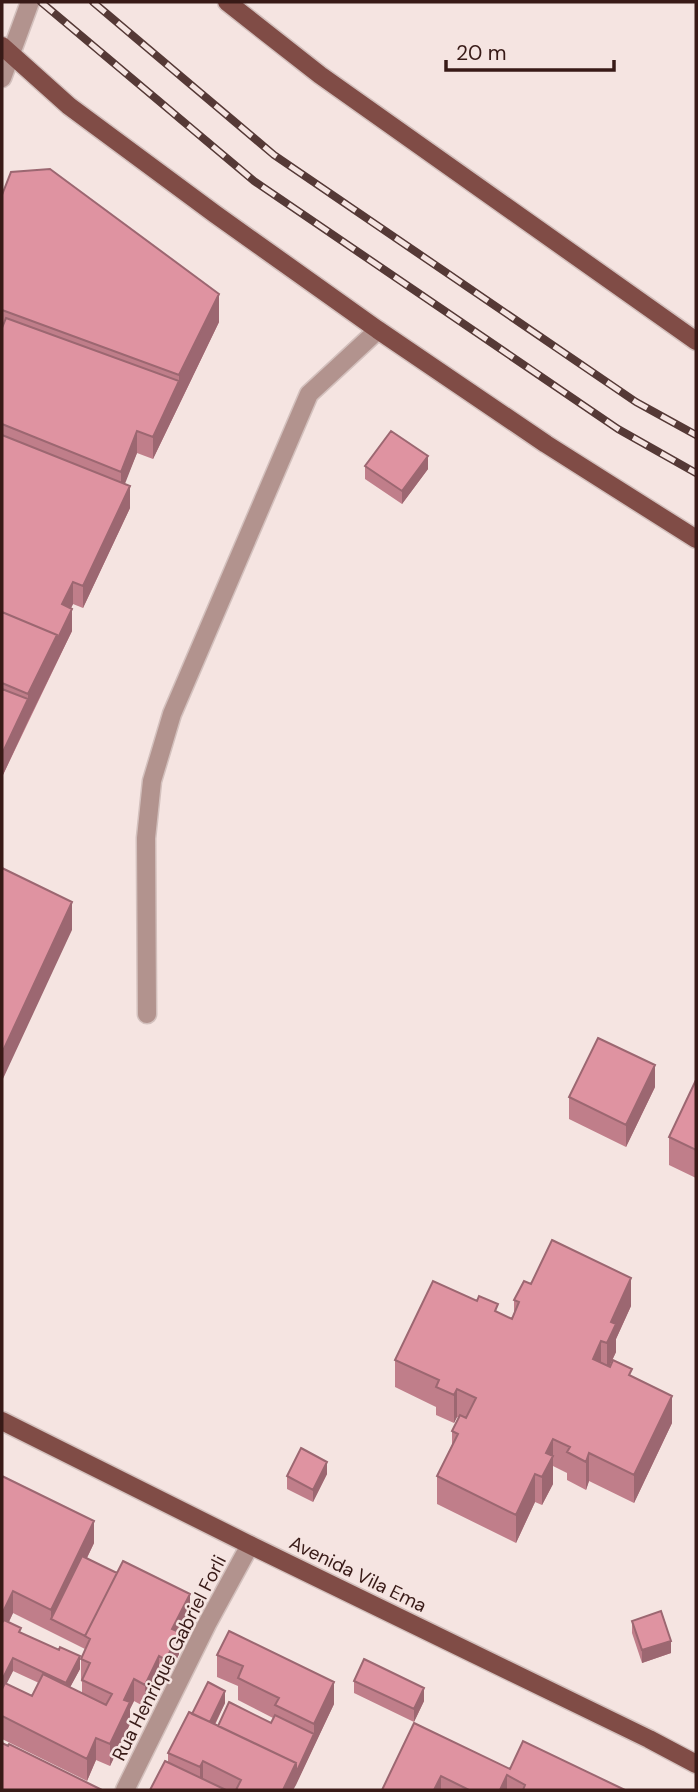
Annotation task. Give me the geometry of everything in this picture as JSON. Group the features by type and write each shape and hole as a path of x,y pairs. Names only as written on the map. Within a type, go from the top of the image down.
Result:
{"main road":[{"path":"227,2 331,83 696,341"},
{"path":"7,50 69,106 378,330 546,444 696,539"},
{"name":"Avenida Vila Ema","path":"2,1421 696,1764"}],"street":[{"path":"2,78 7,50 30,2"},
{"path":"147,1014 145,838 152,781 172,714 309,394 378,330"},
{"name":"Rua Henrique Gabriel Forli","path":"125,1790 207,1624 250,1545"}],"building":[{"path":"50,169 219,294 179,375 2,310 2,195 11,172"},
{"path":"6,318 179,381 153,437 137,431 121,472 2,424 2,328"},
{"path":"391,431 428,456 402,491 365,466"},
{"path":"2,435 130,486 83,586 73,582 62,604 72,609 57,640 57,635 2,612"},
{"path":"2,612 57,635 28,694 2,683"},
{"path":"2,689 28,699 2,754"},
{"path":"2,868 72,902 2,1053"},
{"path":"598,1038 655,1065 626,1125 569,1097"},
{"path":"696,1080 696,1150 669,1137"},
{"path":"552,1240 631,1278 611,1322 616,1324 607,1343 601,1341 593,1359 610,1367 613,1360 632,1369 629,1375 672,1396 634,1475 589,1453 586,1462 567,1452 570,1447 553,1439 546,1453 553,1456 542,1477 535,1474 516,1515 437,1476 458,1434 452,1431 460,1415 466,1418 476,1398 457,1389 454,1395 436,1387 439,1380 395,1360 433,1281 477,1301 479,1296 498,1304 495,1311 512,1319 519,1302 514,1300 524,1281 531,1284"},
{"path":"301,1448 327,1462 313,1490 287,1476"},
{"path":"2,1476 94,1521 51,1610 13,1591 2,1614"},
{"path":"82,1556 117,1573 85,1636 51,1619"},
{"path":"123,1561 190,1594 172,1629 179,1632 166,1660 159,1656 145,1685 134,1679 124,1700 130,1702 110,1744 96,1738 87,1759 2,1716 2,1689 5,1683 32,1696 43,1674 106,1705 112,1694 82,1680 90,1663 81,1659 90,1639 85,1636"},
{"path":"661,1611 671,1641 642,1650 632,1621"},
{"path":"4,1620 21,1628 19,1632 59,1650 60,1647 80,1656 66,1683 13,1658 2,1680"},
{"path":"229,1631 334,1682 314,1724 275,1705 279,1698 238,1678 243,1666 217,1655"},
{"path":"364,1659 424,1688 414,1709 354,1681"},
{"path":"208,1682 225,1691 210,1722 192,1714"},
{"path":"229,1702 271,1723 275,1715 314,1734 296,1773 296,1763 218,1726"},
{"path":"189,1712 296,1763 283,1790 236,1790 241,1780 203,1761 200,1767 168,1753"},
{"path":"414,1723 510,1769 523,1741 625,1790 523,1790 525,1785 507,1775 500,1790 469,1790 441,1776 434,1790 382,1790"},
{"path":"2,1743 8,1746 9,1744 102,1790 2,1790"},
{"path":"165,1761 226,1790 150,1790"}],"railway":[{"path":"41,2 254,181 618,429 696,473"},
{"path":"93,2 274,155 636,402 696,435"}]}
